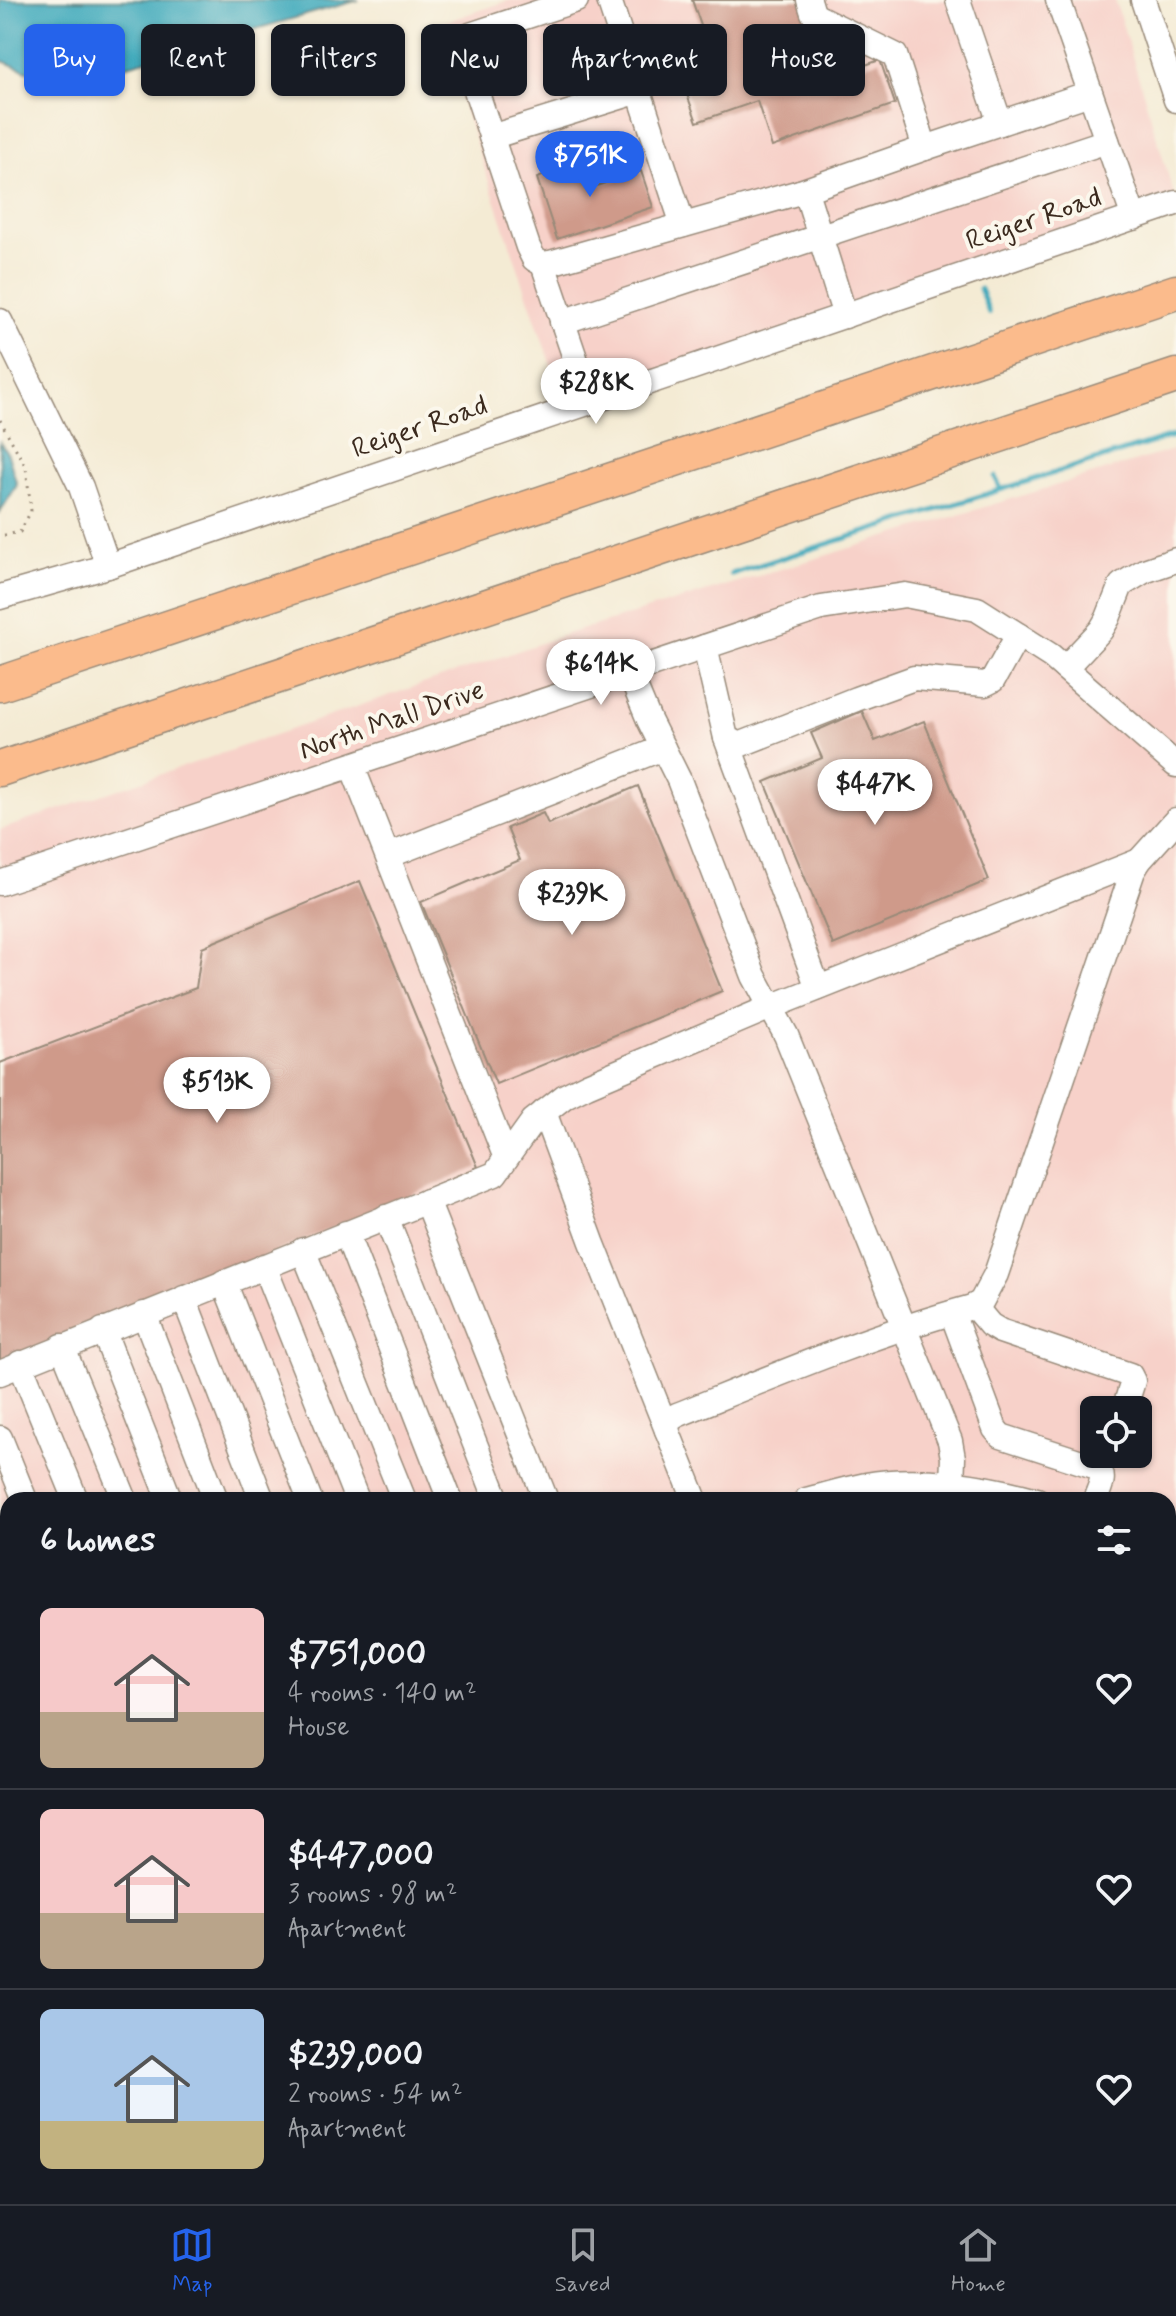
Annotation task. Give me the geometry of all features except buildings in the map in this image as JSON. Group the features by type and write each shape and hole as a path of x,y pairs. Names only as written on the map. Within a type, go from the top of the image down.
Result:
{"highway":[{"path":"0,684 1176,292"},
{"path":"0,769 1176,376"}],"street":[{"path":"576,0 470,35 465,43 466,60 528,247 534,259 543,264 590,402"},
{"path":"609,0 617,24"},
{"path":"809,0 813,13 818,17 895,55 925,148"},
{"path":"958,0 1000,123"},
{"path":"1058,0 1134,218"},
{"path":"1143,0 1176,100"},
{"path":"543,264 800,192 1090,93"},
{"path":"491,137 623,96"},
{"path":"641,96 683,225"},
{"path":"562,322 1107,141"},
{"path":"800,192 807,196 810,204 845,316"},
{"name":"Reiger Road","path":"0,597 108,566 1176,203"},
{"path":"0,321 81,487 108,566"},
{"path":"1065,668 1101,630 1121,585 1144,571 1176,560"},
{"name":"North Mall Drive","path":"0,883 821,608 905,595 977,609 1051,656 1176,765"},
{"path":"726,738 739,745 914,678 985,684 993,680 1018,635"},
{"path":"705,647 726,738 818,988"},
{"path":"629,672 679,780 754,976 786,1035 950,1441 952,1484"},
{"path":"388,856 663,748"},
{"path":"352,766 506,1158"},
{"path":"667,1430 669,1420 677,1415 902,1327 981,1302 996,1274 1133,871 1176,820"},
{"path":"72,1492 10,1368 495,1174 533,1121 565,1096 587,1085 771,1007 1139,861"},
{"path":"544,1112 692,1492"},
{"path":"427,1201 543,1492"},
{"path":"386,1217 494,1492"},
{"path":"346,1233 447,1492"},
{"path":"303,1250 401,1492"},
{"path":"264,1266 354,1492"},
{"path":"224,1282 307,1492"},
{"path":"184,1298 259,1492"},
{"path":"963,1309 1000,1331 1130,1375 1133,1381 1128,1396"},
{"path":"963,1309 989,1418 1001,1436 1080,1462"},
{"path":"144,1314 213,1492"},
{"path":"103,1330 167,1492"},
{"path":"62,1346 122,1492"},
{"path":"0,1438 22,1492"},
{"path":"1098,1492 1103,1468"},
{"path":"855,1492 869,1484 934,1481 1007,1492"}],"path":[{"path":"0,420 26,467 31,511 20,532 0,536"}],"shaded area":[{"path":"510,0 1115,0 1176,201 566,410 460,96 527,96 527,24 439,24"},
{"path":"1176,449 1176,1492 0,1492 0,830 570,633"}],"water":[{"path":"0,0 359,0 255,29 255,24 141,24 141,61 125,66 125,24 24,24 24,70 0,60"},
{"path":"0,442 8,454 17,485 0,512"}],"waterway":[{"path":"980,289 989,313"},
{"path":"731,574 1176,435"},
{"path":"995,477 1000,487"}]}
